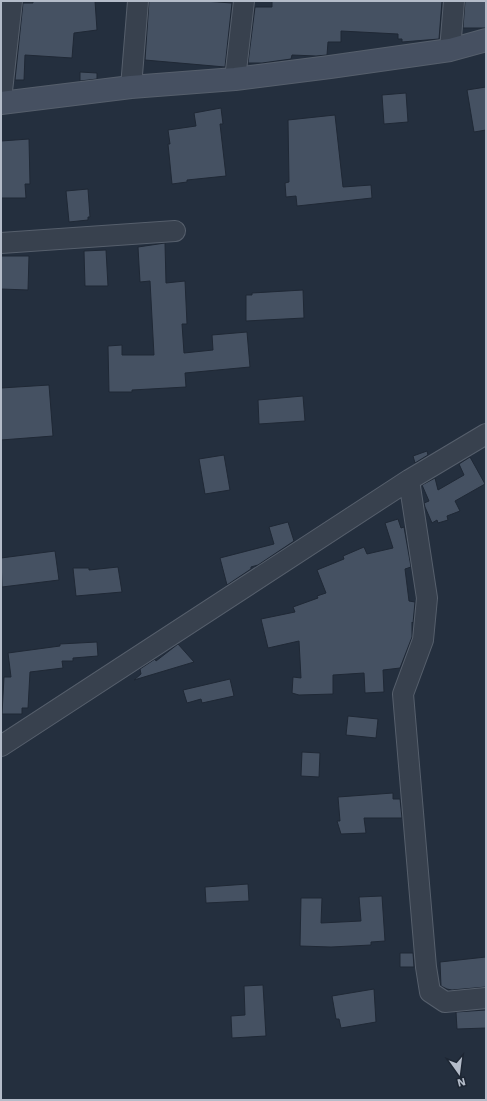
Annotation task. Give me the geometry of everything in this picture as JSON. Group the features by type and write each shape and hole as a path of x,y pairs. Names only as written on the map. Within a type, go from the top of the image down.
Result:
{"street":[{"path":"1,100 12,1"},
{"path":"131,87 138,1"},
{"path":"235,79 244,1"},
{"path":"450,50 454,1"},
{"path":"1,103 131,87 235,79 330,67 450,50 486,40"},
{"path":"1,243 175,231"},
{"path":"1,746 409,480 486,434"},
{"path":"409,480 427,598 423,640 403,694 426,967 430,992 445,1002 486,998"}],"building":[{"path":"33,1 95,1 97,30 74,33 72,58 25,55 24,80 15,80 23,3 33,3"},
{"path":"149,1 204,1 232,3 225,67 145,60"},
{"path":"272,1 442,1 439,39 402,42 402,39 398,39 398,34 341,31 341,42 328,42 327,55 292,55 291,59 262,63 248,63 255,7 272,7"},
{"path":"465,1 486,1 486,28 463,28"},
{"path":"80,72 97,73 97,79 80,81"},
{"path":"486,87 486,130 474,132 467,90"},
{"path":"406,93 408,122 384,124 382,95"},
{"path":"221,108 223,124 220,124 226,176 187,180 187,182 172,184 168,130 196,126 194,113"},
{"path":"335,115 343,187 371,185 372,198 297,206 296,196 286,197 285,183 289,182 288,120"},
{"path":"29,139 30,184 25,184 26,198 1,198 1,141"},
{"path":"88,189 90,217 88,217 88,220 69,222 66,191"},
{"path":"165,243 166,283 185,281 187,324 182,324 184,353 213,350 212,335 247,332 250,367 185,373 186,387 132,390 132,392 109,392 108,346 122,345 122,355 154,355 150,281 140,282 138,247"},
{"path":"106,250 108,286 85,286 84,251"},
{"path":"1,256 29,256 28,290 1,289"},
{"path":"303,290 304,318 246,321 246,295 252,295 252,293"},
{"path":"49,385 53,436 1,440 1,388"},
{"path":"303,396 305,421 259,424 258,400"},
{"path":"427,451 428,455 415,463 413,456"},
{"path":"224,455 230,490 205,494 199,459"},
{"path":"470,457 485,484 455,501 460,511 447,516 448,520 438,523 437,520 432,523 424,503 429,501 422,485 435,478 438,490 464,475 459,464"},
{"path":"398,519 401,528 404,527 411,567 405,569 409,601 415,602 413,623 412,622 412,637 400,668 383,670 384,692 365,693 364,673 333,675 333,694 299,695 292,693 293,677 301,678 299,641 268,648 261,619 295,612 293,607 318,598 317,596 326,593 317,570 344,559 343,556 364,547 367,554 393,548 385,523"},
{"path":"288,522 294,541 258,565 251,567 251,569 227,585 220,558 274,544 269,527"},
{"path":"55,551 59,580 2,587 1,558"},
{"path":"118,567 122,592 76,596 73,568 89,568 89,570"},
{"path":"97,642 98,656 73,658 73,661 62,661 63,668 30,672 28,708 22,708 22,714 2,714 4,677 11,677 8,653 60,646 60,644"},
{"path":"178,644 194,662 134,680 141,674 140,669 155,659 156,661"},
{"path":"230,679 234,696 202,703 201,699 187,703 183,690"},
{"path":"348,716 378,719 376,738 346,735"},
{"path":"302,752 320,753 319,777 301,776"},
{"path":"393,793 393,799 400,799 402,818 364,818 366,833 341,834 337,821 340,821 338,797"},
{"path":"248,884 249,901 206,903 205,887"},
{"path":"382,896 385,941 371,942 371,945 331,947 300,946 301,898 322,898 321,923 361,921 359,897"},
{"path":"400,953 413,953 414,967 400,967"},
{"path":"486,957 486,987 452,990 441,986 440,962"},
{"path":"263,985 266,1036 232,1038 231,1016 245,1015 244,986"},
{"path":"374,989 376,1022 341,1028 339,1019 336,1019 332,996"},
{"path":"486,1010 486,1028 457,1029 456,1012"}]}
